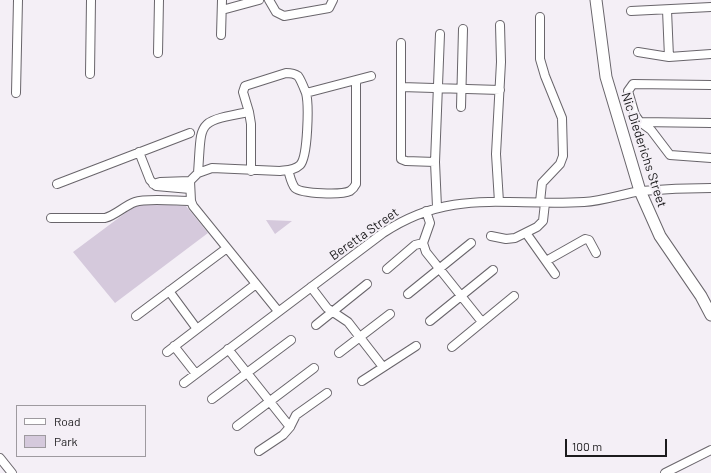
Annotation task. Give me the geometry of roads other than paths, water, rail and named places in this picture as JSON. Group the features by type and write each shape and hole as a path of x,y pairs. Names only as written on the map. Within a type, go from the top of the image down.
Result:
{"street":[{"path":"16,93 18,0"},
{"path":"90,74 91,0"},
{"path":"158,53 160,0"},
{"path":"221,35 222,0"},
{"path":"222,10 259,0"},
{"path":"270,0 276,12 284,16 329,8 332,0"},
{"name":"Nic Diederichs Street","path":"596,0 606,78 640,192 660,236 701,296 711,315"},
{"path":"631,11 711,7"},
{"path":"667,10 669,57"},
{"path":"491,236 510,239 537,227 543,221 542,183 560,164 563,156 562,118 545,76 540,59 540,17"},
{"path":"499,202 496,154 500,90 500,24"},
{"path":"461,107 463,29"},
{"path":"437,207 435,162 440,34"},
{"path":"401,43 401,159 435,162"},
{"path":"638,52 669,57 711,54"},
{"path":"198,173 212,168 251,171 288,170 301,164 306,154 306,93 301,80 292,73 257,81 245,86 243,89 251,124 251,171"},
{"path":"306,93 371,76"},
{"path":"288,170 292,184 299,190 313,193 346,192 354,188 356,184 356,81"},
{"path":"711,85 633,84 628,91 635,115 640,122 651,130 670,155 711,158"},
{"path":"401,87 500,90"},
{"path":"249,112 218,118 205,125 200,137 198,173 190,185 191,201 278,311"},
{"path":"640,122 711,123"},
{"path":"57,184 190,133"},
{"path":"140,152 153,184 159,188 190,185"},
{"name":"Beretta Street","path":"184,383 278,311 395,225 426,211 437,207 464,202 585,202 640,192 711,188"},
{"path":"52,218 105,218 140,200 191,201"},
{"path":"426,211 430,223 423,243 426,252 482,322"},
{"path":"526,233 555,274"},
{"path":"546,261 585,239 589,240 596,253"},
{"path":"387,268 415,245 423,243"},
{"path":"408,294 471,243"},
{"path":"136,316 227,248"},
{"path":"430,321 493,270"},
{"path":"167,352 256,284"},
{"path":"316,325 367,284"},
{"path":"311,287 327,308 343,317 383,367"},
{"path":"170,291 197,329"},
{"path":"452,347 514,296"},
{"name":"Nic Diederichs Street","path":"701,296 711,306"},
{"path":"339,353 390,314"},
{"path":"212,399 291,340"},
{"path":"174,346 196,374"},
{"path":"362,381 416,346"},
{"path":"228,349 290,428"},
{"path":"237,426 314,368"},
{"path":"258,451 279,438 290,428 296,415 327,393"},
{"path":"665,473 711,450"},
{"path":"0,458 12,473"}]}
